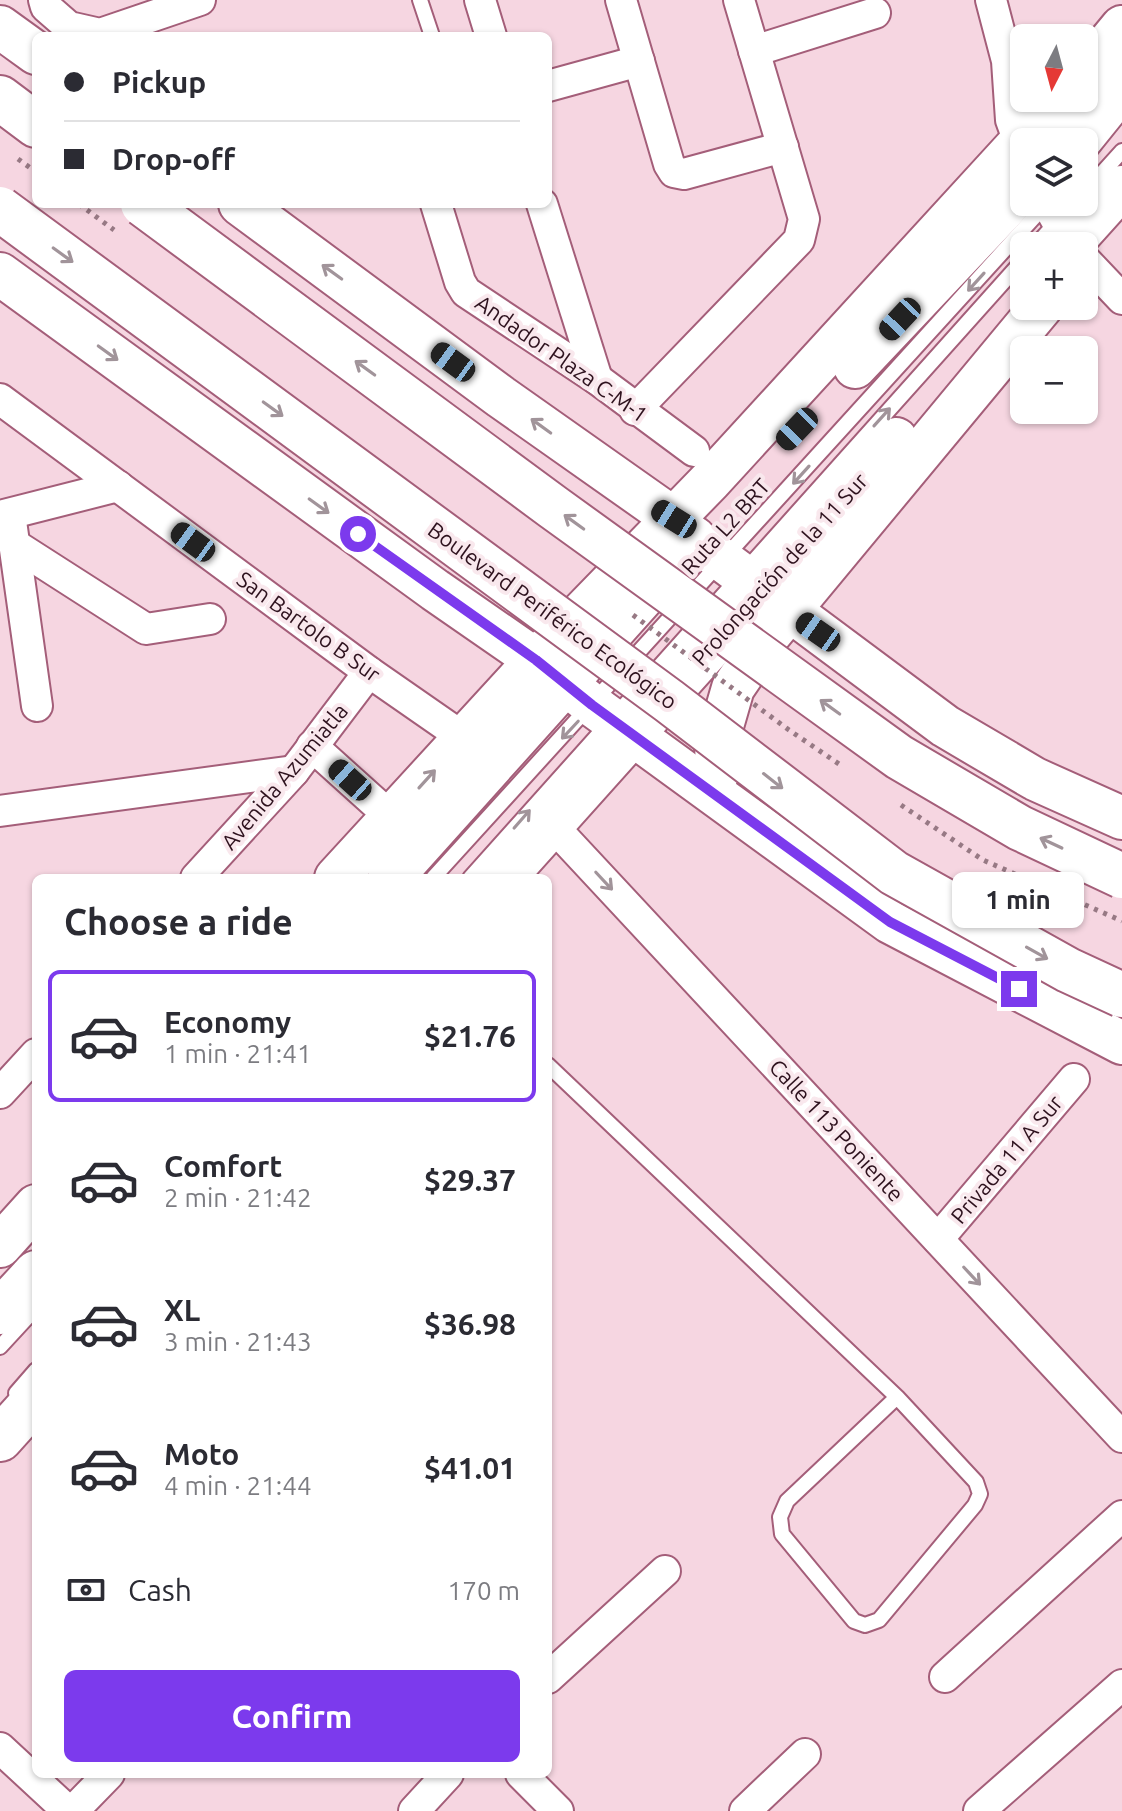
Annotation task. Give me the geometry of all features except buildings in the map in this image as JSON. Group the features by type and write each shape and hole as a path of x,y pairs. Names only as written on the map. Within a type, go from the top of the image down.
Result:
{"main road":[{"path":"0,98 32,122"},
{"path":"148,208 553,507 899,757 1020,828 1122,876"},
{"name":"Boulevard Periférico Ecológico","path":"0,209 669,701 894,873 1068,970 1122,995"},
{"name":"Prolongación de la 11 Sur","path":"394,874 587,700 719,557"},
{"name":"Prolongación de la 11 Sur","path":"507,874 551,824 587,700 719,557"},
{"path":"0,1312 32,1277"}],"street":[{"path":"44,0 46,7 69,27 91,32"},
{"path":"102,32 122,12 200,0"},
{"path":"480,0 490,32"},
{"path":"621,0 669,164 674,172 684,174 783,147"},
{"path":"635,410 799,240 804,219 739,0"},
{"path":"991,0 1022,128"},
{"path":"1098,31 1122,6"},
{"path":"754,51 875,13"},
{"path":"0,27 32,50"},
{"path":"1098,56 1122,27"},
{"path":"552,85 639,61"},
{"path":"1077,128 1122,77"},
{"path":"1023,128 1043,112"},
{"path":"719,798 716,747 733,688 719,557 933,240 1010,144"},
{"name":"Prolongación de la 11 Sur","path":"719,557 1058,226 1122,187"},
{"path":"245,208 945,726 1035,779 1122,818"},
{"name":"Andador Plaza C-M-1","path":"437,208 460,282 466,292 597,379 694,451"},
{"path":"543,208 597,379"},
{"path":"1058,226 1122,299"},
{"path":"0,274 890,922 1122,1043"},
{"name":"Prolongación de la 11 Sur","path":"719,557 1010,308"},
{"path":"719,557 1024,320"},
{"name":"San Bartolo B Sur","path":"0,399 369,672 464,738"},
{"path":"37,706 15,545 5,515 118,486"},
{"path":"15,545 146,629 210,619"},
{"name":"Avenida Azumiatla","path":"200,874 294,771 369,672"},
{"path":"340,874 464,738 587,700"},
{"path":"312,746 392,818"},
{"path":"0,811 294,771"},
{"name":"Calle 113 Poniente","path":"551,824 1122,1437"},
{"path":"0,1093 32,1058"},
{"name":"Privada 11 A Sur","path":"938,1239 1074,1079"},
{"path":"945,1677 1122,1516"},
{"path":"552,1674 665,1571"},
{"path":"992,1807 1122,1685"},
{"path":"0,1748 32,1777"},
{"path":"745,1811 805,1754"},
{"path":"33,1778 70,1811 105,1778"},
{"path":"414,1811 444,1778"},
{"path":"525,1778 558,1811"}],"lane":[{"path":"420,0 431,32"},
{"path":"1098,141 1122,111"},
{"path":"1098,178 1122,151"},
{"name":"Ruta L2 BRT","path":"719,557 1010,273"},
{"path":"436,874 587,700"},
{"path":"473,874 587,700"},
{"path":"552,1069 897,1397 976,1482 980,1494 975,1505 879,1620 865,1625 854,1621 782,1534 780,1517 787,1501 897,1397"},
{"path":"0,1347 32,1312"},
{"path":"15,1413 32,1378"}],"route":[{"path":"358,534 536,660 592,705 890,922 1019,989"}]}
